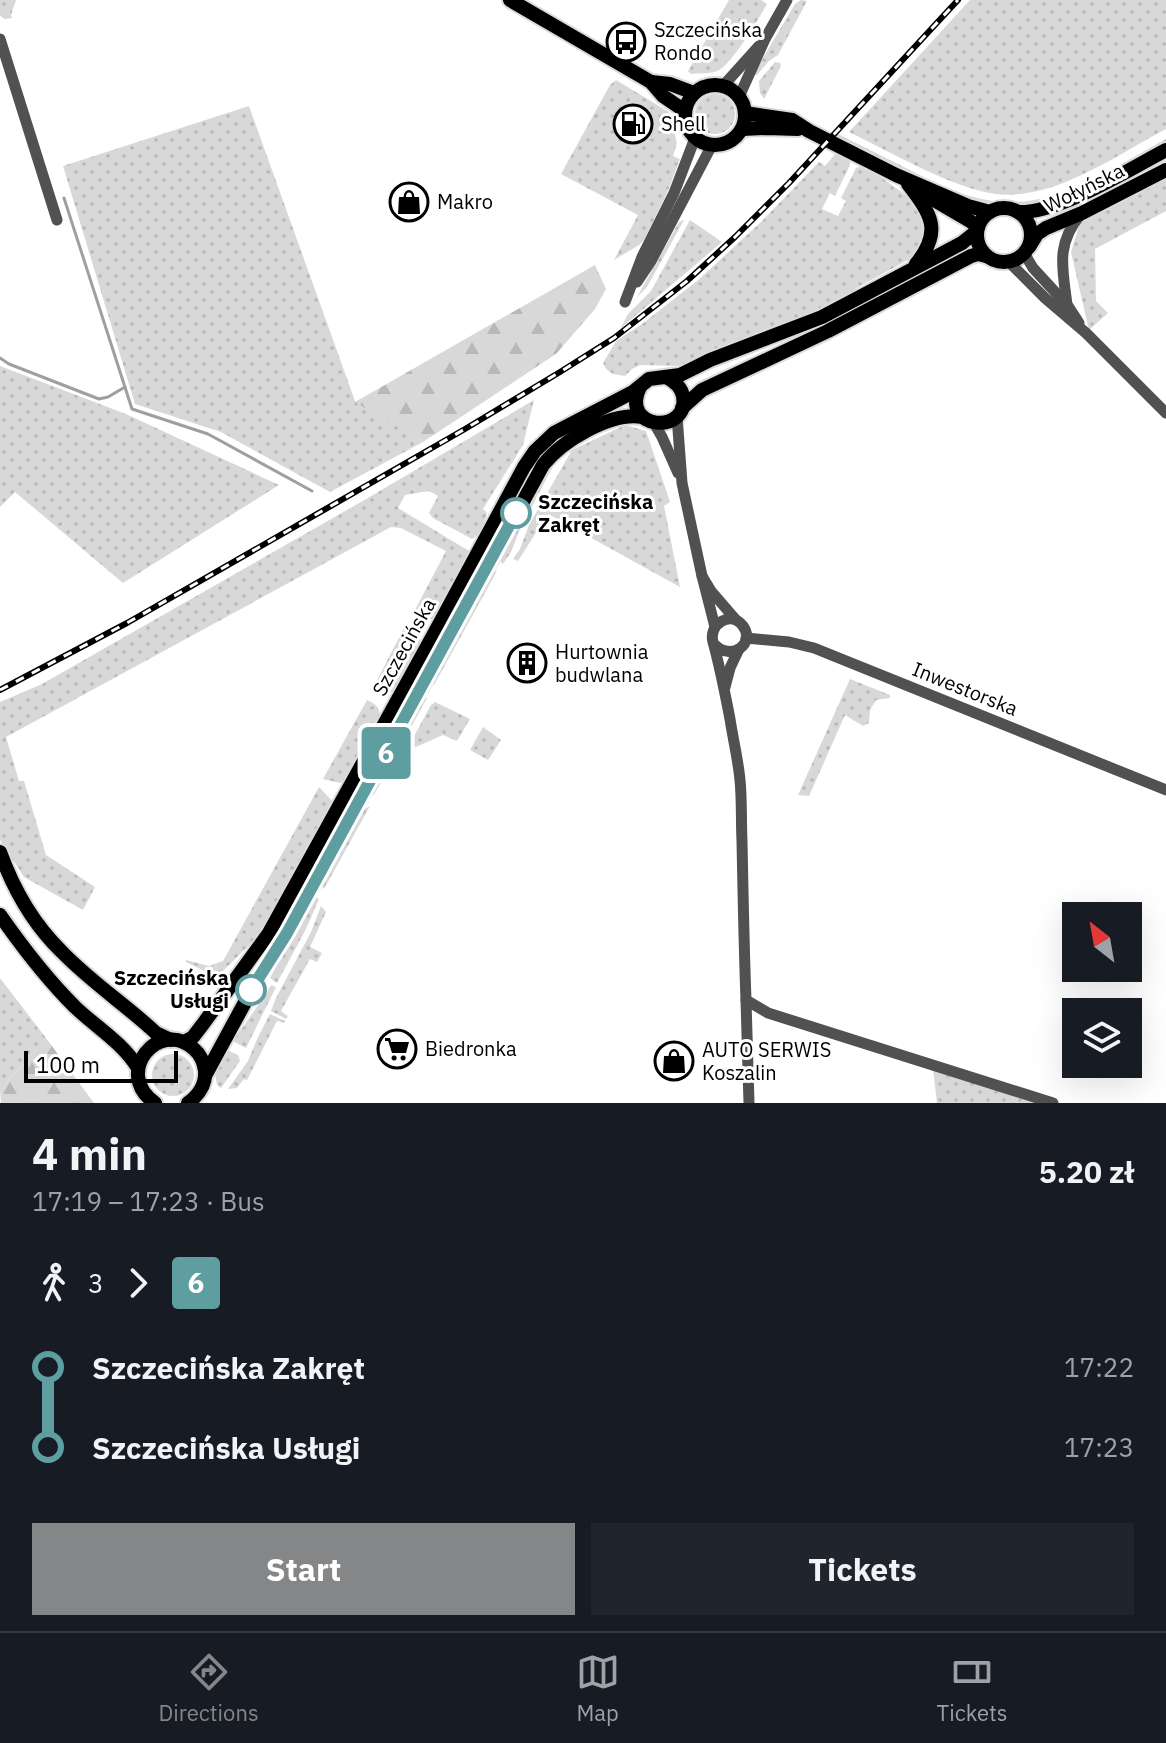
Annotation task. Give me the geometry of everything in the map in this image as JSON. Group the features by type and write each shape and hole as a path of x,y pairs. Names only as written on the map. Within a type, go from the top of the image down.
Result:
{"main road":[{"path":"510,0 651,82 663,96 685,111"},
{"path":"651,82 670,84 694,93"},
{"path":"723,86 739,97 745,113 742,129 737,137 721,145 703,143 695,138 685,121 688,101 703,88 723,86"},
{"path":"745,113 792,120 902,179 990,212"},
{"path":"742,129 790,128 809,131"},
{"name":"Wołyńska","path":"1018,212 1029,212 1078,196 1166,150"},
{"name":"Wołyńska","path":"1025,252 1037,234 1046,228 1166,170"},
{"path":"902,179 970,221 977,229 979,246 986,256"},
{"path":"902,179 924,206 932,224 930,243 911,271"},
{"path":"1002,208 1018,212 1028,223 1030,241 1025,252 1016,260 997,262 978,254 971,256 828,331 717,382 697,394 666,423 648,420 640,413 636,402 644,382 655,377 680,375 710,360 822,317 962,243 990,212 1002,208"},
{"path":"666,377 679,387 683,397 680,412"},
{"name":"Szczecińska","path":"138,1068 142,1057 152,1047 164,1041 193,1037 269,933 535,451 565,426 640,387"},
{"name":"Szczecińska","path":"188,1103 201,1090 205,1076 256,982 287,933 543,465 566,442 613,418 623,416 648,420"},
{"path":"0,852 25,904 59,950 156,1033 196,1050 203,1062 205,1076"},
{"path":"0,915 43,972 76,1008 131,1055 138,1068 141,1096 155,1103"}],"street":[{"path":"739,97 765,39 787,0"},
{"path":"0,39 57,220"},
{"path":"723,86 765,39"},
{"path":"695,138 627,298 651,261 712,145"},
{"path":"1068,306 1062,266 1065,241 1067,232 1082,213"},
{"path":"1025,252 1033,268 1068,306 1086,333"},
{"path":"1009,262 1166,413"},
{"path":"680,412 682,483 715,627"},
{"path":"648,420 662,437 682,483"},
{"path":"702,576 711,591 744,627 745,643 730,668 724,691"},
{"path":"736,620 725,619 712,634 740,780 749,1103"},
{"name":"Inwestorska","path":"746,638 814,648 1166,790"},
{"path":"714,644 727,653 739,649"},
{"path":"746,1000 768,1013 1053,1103"}],"green space":[{"path":"0,0 16,0 12,18 0,16"},
{"path":"729,0 761,0 767,4 723,67 714,72 691,74 688,71"},
{"path":"801,0 807,1 778,55 757,75 753,75 795,4"},
{"path":"970,0 1166,0 1166,129 1068,181 1033,192 1005,195 960,185 849,132"},
{"path":"775,62 781,66 764,99 759,81"},
{"path":"616,80 669,112 677,143 673,156 680,159 644,240 614,260 638,215 561,174 610,85"},
{"path":"715,94 729,100 735,114 729,128 715,134 701,128 695,114 701,100"},
{"path":"249,106 355,401 423,442 330,492 221,432 135,404 63,166"},
{"path":"838,134 957,192 992,201 1011,202 1030,201 1065,191 1166,139 1166,144 1063,197 1020,207 1006,207 950,195 835,137"},
{"path":"837,152 848,158 850,165 835,196 830,193 822,209 838,216 846,201 841,198 856,168 864,165 914,201 928,225 919,254 860,286 831,306 740,339 681,366 640,365 625,376 607,370 603,363 616,341 697,281 761,222 819,162 825,166"},
{"path":"1166,174 1166,211 1095,249 1096,301 1108,313 1089,330 1071,252 1081,219"},
{"path":"684,220 647,287 637,297 679,222"},
{"path":"690,220 722,242 620,329 628,314 651,291"},
{"path":"595,265 606,289 595,309 556,354 423,442 355,402"},
{"path":"0,366 126,414 279,485 123,583 15,492 0,507"},
{"path":"534,400 523,445 483,509 487,513 481,533 472,539 433,518 429,513 438,496 429,491 405,495 398,508 469,551 436,617 421,620 423,616 414,612 446,551 401,528 391,527 6,737 19,781 24,781 46,855 95,887 83,910 24,877 0,840 0,702 42,684"},
{"path":"625,425 646,431 670,502 664,506 680,587 548,514 518,561 513,559 572,450"},
{"path":"568,438 511,552 503,564 497,554"},
{"path":"497,571 434,685 431,682 487,574"},
{"path":"406,624 418,632 421,642 395,691 383,695 372,690"},
{"path":"850,679 890,695 890,698 876,700 870,710 869,723 863,726 845,715 809,796 798,795"},
{"path":"427,698 372,794 371,788 420,700"},
{"path":"367,700 377,707 380,719 346,781 340,783 323,779"},
{"path":"435,702 470,719 457,741 443,735 407,749 431,705"},
{"path":"483,727 501,740 488,760 470,750"},
{"path":"319,787 333,802 263,931 217,977 186,962 209,966 223,961"},
{"path":"370,806 324,889 322,880 360,812"},
{"path":"311,899 319,899 306,929 277,983 270,978"},
{"path":"321,906 326,912 310,947 322,953 317,962 310,959 281,1011 288,1016 286,1019 271,1011"},
{"path":"0,978 46,1038 0,1090"},
{"path":"271,985 276,987 246,1048 233,1041"},
{"path":"270,1014 284,1023 277,1021 247,1080 244,1079 237,1088 228,1089 248,1061"},
{"path":"46,1038 94,1103 1,1103 0,1090"},
{"path":"225,1049 238,1055 240,1061 221,1088 216,1081 216,1072"},
{"path":"173,1054 188,1060 194,1075 188,1090 173,1096 158,1090 152,1075 158,1060"},
{"path":"933,1069 1036,1103 937,1103"}],"waterway":[{"path":"64,198 132,409 208,434 312,491"},
{"path":"0,358 99,399 125,387"}],"railway":[{"path":"0,690 127,623 465,429 614,338 687,281 735,237 958,0"}],"bus line":[{"name":"6","path":"251,990 287,933 516,513"}],"place":[{"name":"Szczecińska Rondo","path":"626,42"},
{"name":"Shell","path":"633,124"},
{"name":"Makro","path":"409,202"},
{"name":"Szczecińska Zakręt","path":"516,513"},
{"name":"Hurtownia budwlana","path":"527,663"},
{"name":"Szczecińska Usługi","path":"251,990"},
{"name":"Biedronka","path":"397,1049"},
{"name":"AUTO SERWIS Koszalin","path":"674,1061"}]}
